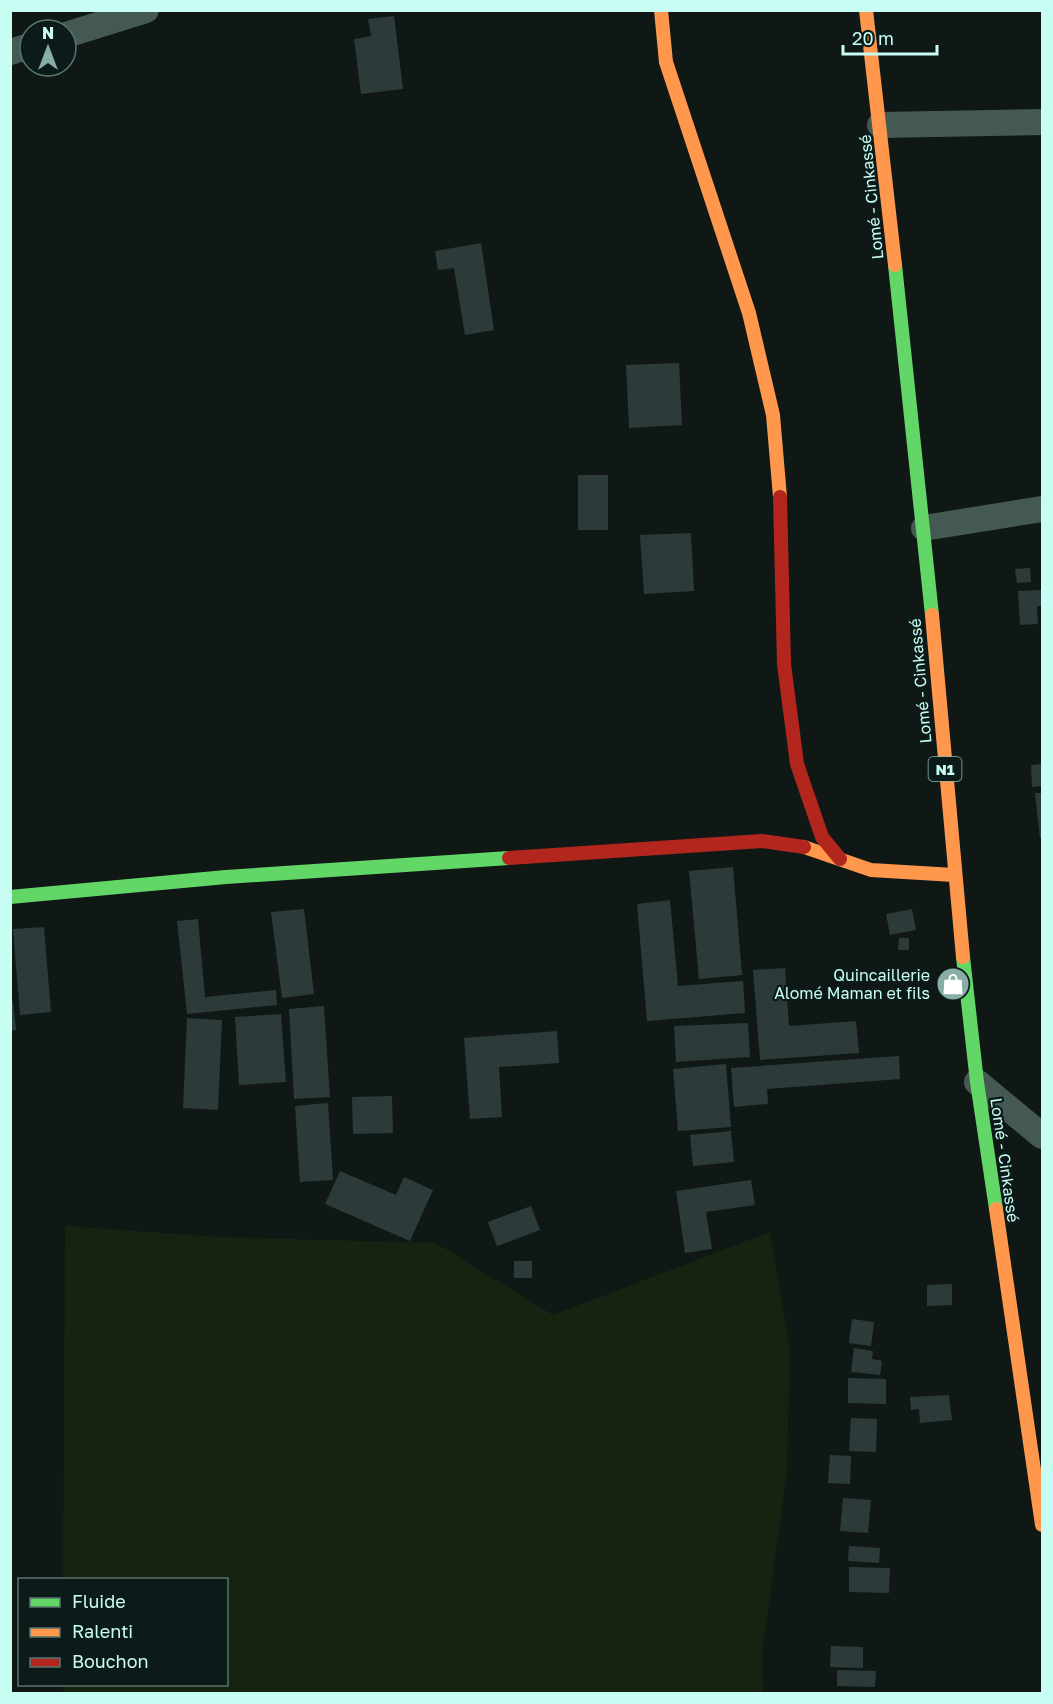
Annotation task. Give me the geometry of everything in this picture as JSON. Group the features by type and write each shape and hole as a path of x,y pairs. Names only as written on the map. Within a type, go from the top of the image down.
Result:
{"main road":[{"path":"662,10 666,62 749,313 773,415 783,528 784,664 797,764 822,837 840,859"},
{"name":"Lomé - Cinkassé","path":"866,10 924,528 954,875 977,1082 1042,1525"},
{"path":"10,897 226,877 719,842 762,841 803,847 871,870 954,875"}],"street":[{"path":"78,31 146,10"},
{"path":"880,125 1042,122"},
{"path":"924,528 1042,509"},
{"path":"977,1082 1042,1136"}],"green space":[{"path":"65,1226 222,1237 436,1243 553,1315 770,1232 790,1348 787,1473 762,1653 763,1693 63,1693 63,1686 228,1686 228,1578 63,1578"}],"building":[{"path":"394,16 403,89 361,94 354,39 371,36 368,19"},
{"path":"481,243 494,330 465,335 454,268 438,270 435,251"},
{"path":"679,363 682,425 629,428 626,365"},
{"path":"578,475 608,475 608,530 578,530"},
{"path":"691,533 694,591 644,594 640,535"},
{"path":"1030,568 1031,582 1017,583 1015,569"},
{"path":"1042,590 1042,606 1037,606 1038,624 1020,625 1018,591"},
{"path":"1042,764 1042,786 1032,787 1031,765"},
{"path":"1035,793 1042,793 1042,838 1040,838"},
{"path":"733,867 742,975 699,979 689,871"},
{"path":"670,900 678,986 743,981 745,1013 647,1021 637,904"},
{"path":"304,909 314,994 282,998 271,912"},
{"path":"912,909 916,930 890,935 886,914"},
{"path":"198,919 205,997 276,990 277,1005 187,1014 177,921"},
{"path":"44,927 51,1012 20,1015 13,929"},
{"path":"899,938 909,938 909,950 898,950"},
{"path":"785,968 789,1026 856,1021 859,1053 760,1060 753,970"},
{"path":"10,1001 13,1001 16,1030 10,1031"},
{"path":"324,1006 330,1097 294,1099 289,1009"},
{"path":"281,1014 286,1082 239,1085 235,1017"},
{"path":"187,1018 222,1020 218,1110 183,1108"},
{"path":"748,1023 750,1057 676,1062 674,1026"},
{"path":"557,1031 559,1063 499,1067 502,1117 470,1119 464,1038"},
{"path":"899,1056 900,1079 767,1089 768,1104 734,1107 731,1068"},
{"path":"726,1064 731,1127 678,1131 673,1069"},
{"path":"392,1096 393,1133 353,1134 352,1097"},
{"path":"328,1103 333,1180 300,1182 295,1106"},
{"path":"731,1131 734,1162 693,1166 690,1135"},
{"path":"340,1171 396,1195 404,1177 433,1190 410,1241 325,1204"},
{"path":"751,1180 755,1205 706,1212 712,1249 685,1253 676,1191"},
{"path":"531,1206 540,1230 497,1246 488,1222"},
{"path":"514,1261 532,1261 532,1278 514,1278"},
{"path":"952,1284 952,1305 927,1306 927,1285"},
{"path":"852,1319 874,1322 871,1346 849,1343"},
{"path":"854,1348 873,1351 872,1359 882,1361 880,1375 851,1372"},
{"path":"848,1378 886,1379 886,1404 848,1403"},
{"path":"949,1395 952,1420 920,1423 919,1409 911,1410 910,1397"},
{"path":"851,1418 877,1419 876,1452 849,1451"},
{"path":"830,1455 851,1456 850,1484 828,1483"},
{"path":"843,1498 871,1500 868,1533 840,1531"},
{"path":"849,1546 880,1548 879,1563 848,1561"},
{"path":"849,1567 890,1568 889,1593 849,1592"},
{"path":"831,1646 863,1647 863,1668 830,1667"},
{"path":"837,1670 876,1671 875,1687 837,1686"}],"traffic: fast":[{"path":"895,265 932,615"},
{"path":"10,897 226,877 509,858"},
{"path":"963,957 977,1082 996,1209"}],"traffic: slow":[{"path":"661,10 666,62 749,313 773,415 780,497"},
{"path":"866,10 895,265"},
{"path":"932,615 963,957"},
{"path":"804,847 871,870 954,875"},
{"path":"996,1209 1042,1525"}],"traffic: jam":[{"path":"780,497 784,664 797,764 822,837 840,859"},
{"path":"509,858 762,841 804,847"}],"place":[{"name":"Quincaillerie Alomé Maman et fils","path":"953,984"}]}
